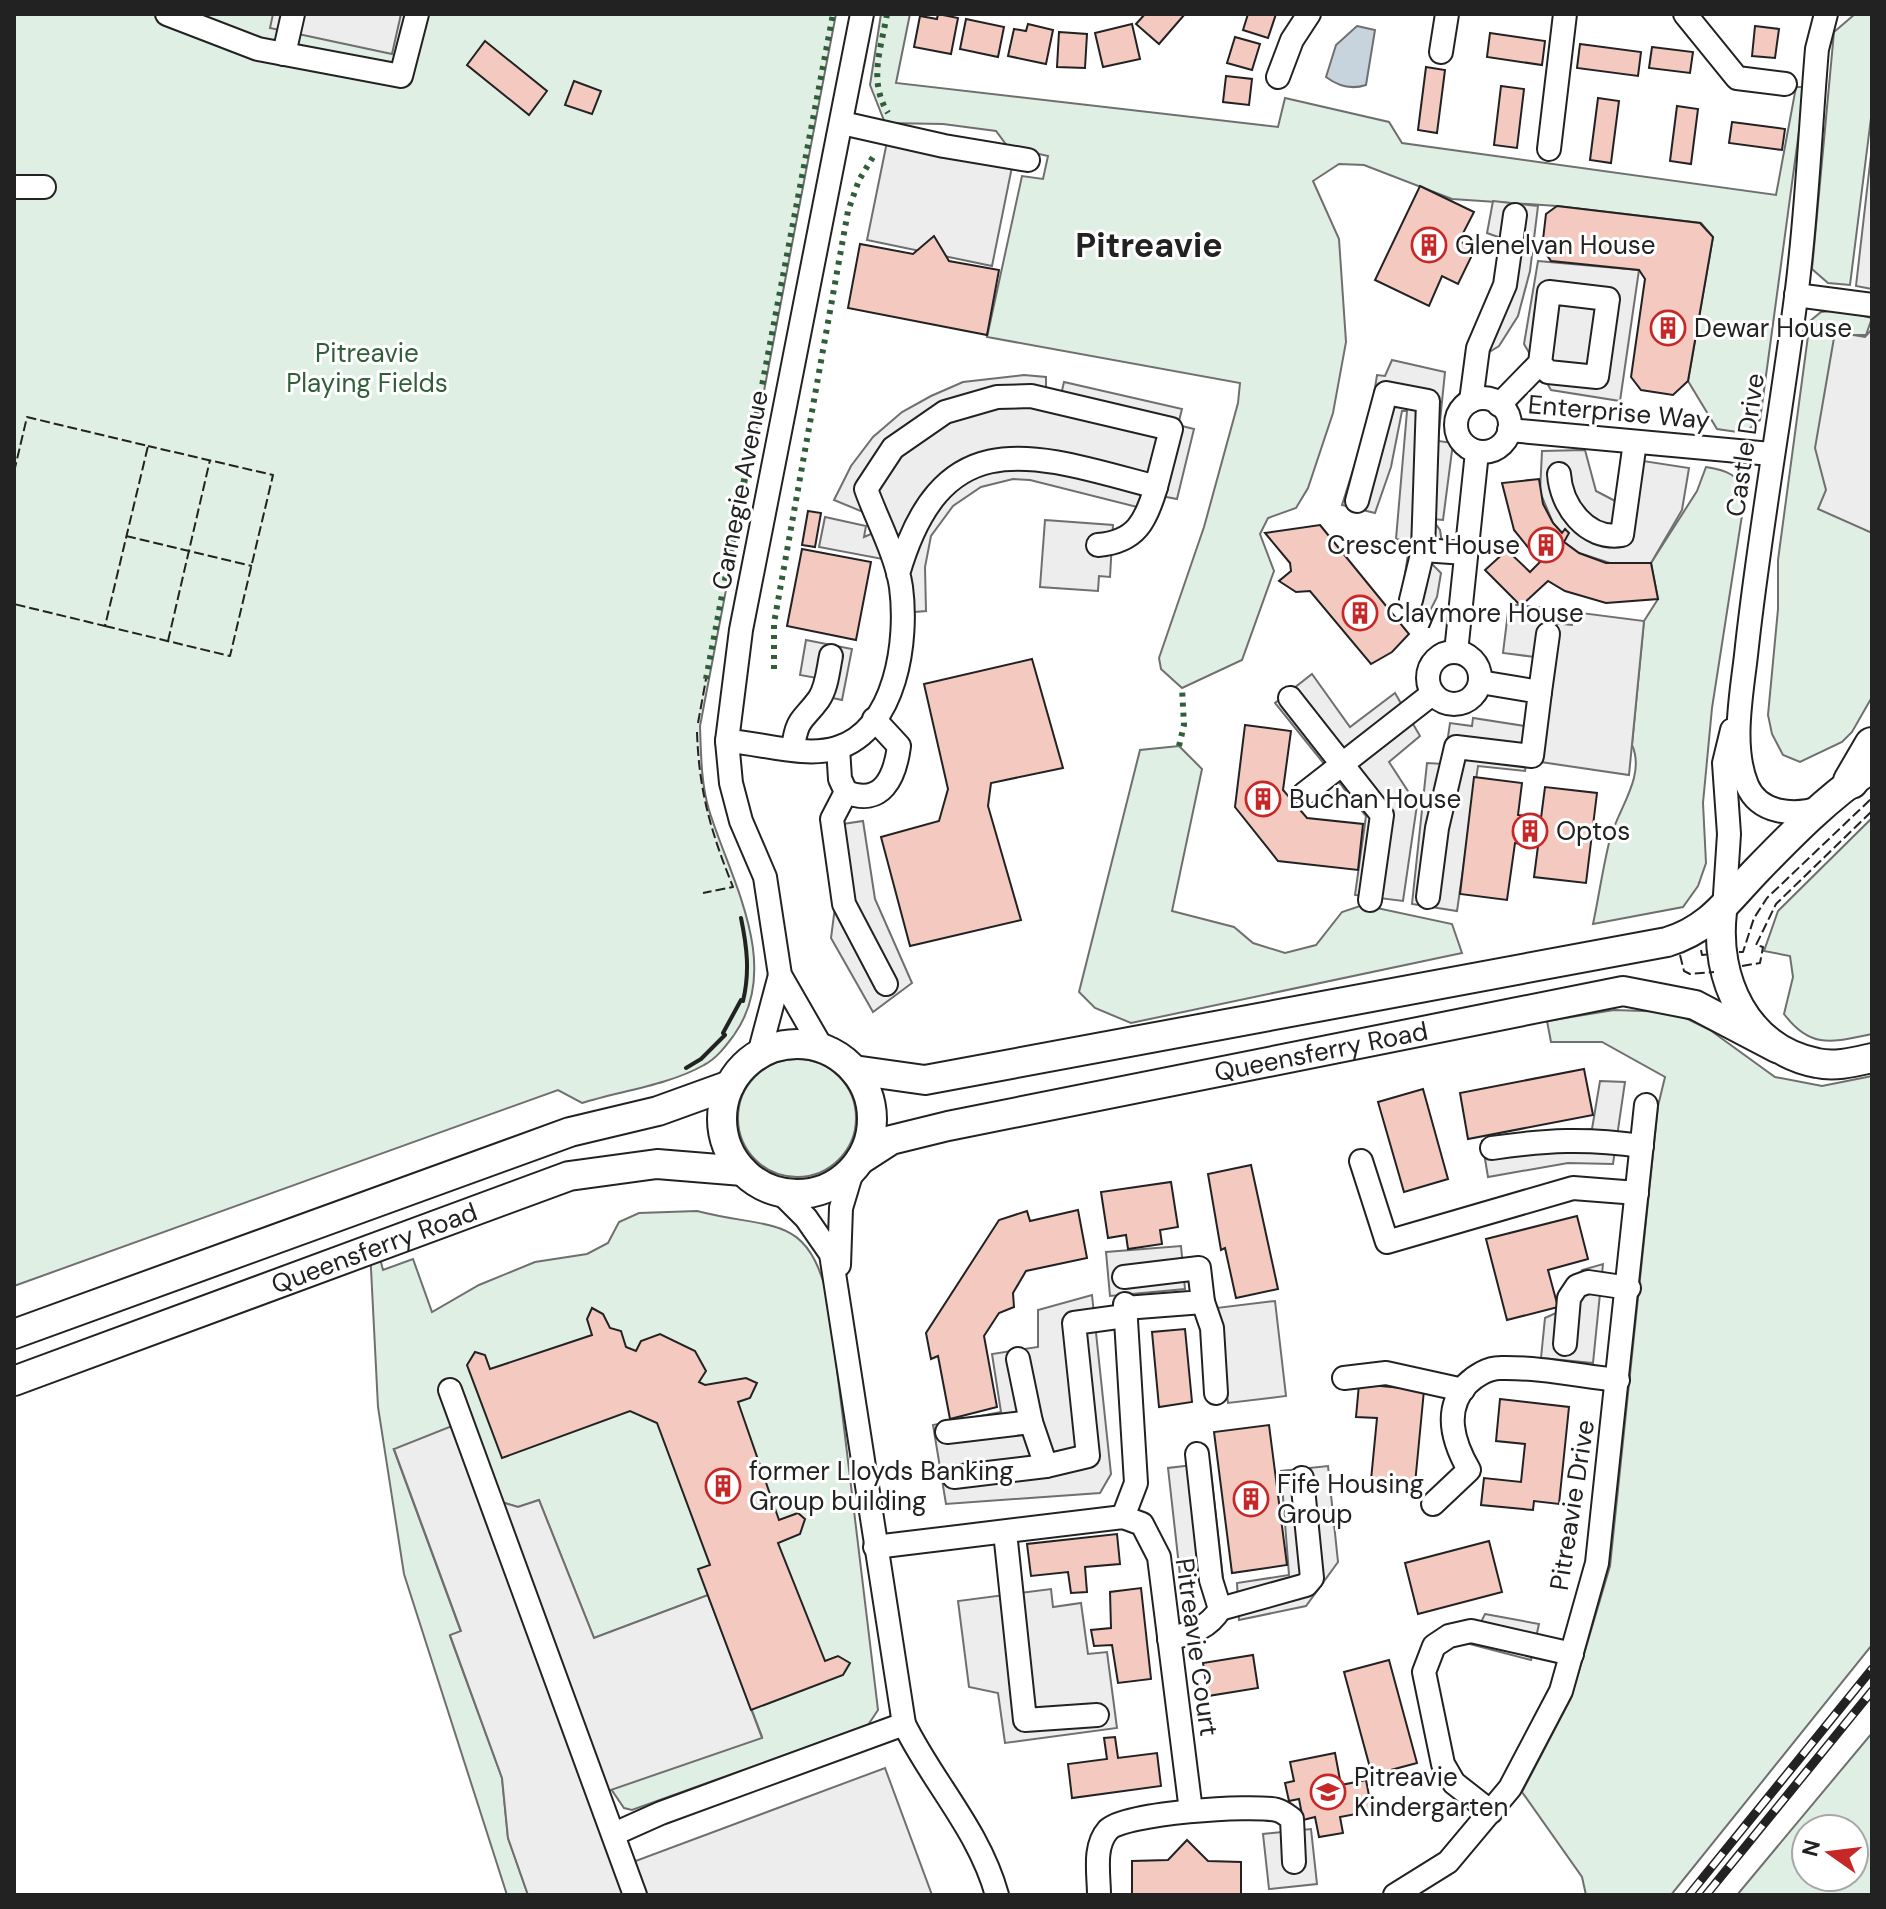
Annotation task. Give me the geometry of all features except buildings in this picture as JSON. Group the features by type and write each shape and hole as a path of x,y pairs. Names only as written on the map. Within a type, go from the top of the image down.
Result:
{"highway":[{"path":"1862,774 1872,745"}],"main road":[{"name":"Queensferry Road","path":"854,1070 925,1080 1667,942 1693,933 1723,911 1755,872 1862,774"},
{"path":"1723,911 1719,954 1725,979 1744,1013 1777,1048"},
{"name":"Queensferry Road","path":"856,1164 891,1140 948,1126 1623,991 1695,1005 1777,1048 1819,1064 1843,1064 1872,1058"},
{"path":"801,1044 822,1048 854,1070 866,1090 871,1114 869,1138 856,1164 843,1178 822,1190 801,1194 780,1192 759,1184 743,1171 729,1152 722,1130 723,1107 730,1085 742,1068 759,1054 779,1046 801,1044"},
{"name":"Queensferry Road","path":"14,1334 570,1132 658,1111 730,1085"},
{"name":"Queensferry Road","path":"14,1381 569,1176 657,1164 743,1171"}],"street":[{"path":"167,14 258,49 401,76 417,14"},
{"path":"284,54 293,14"},
{"name":"Carnegie Avenue","path":"780,975 765,877 741,821 731,783 727,741 741,630 862,14"},
{"path":"1278,77 1292,40 1309,14"},
{"path":"1441,52 1447,14"},
{"path":"1549,149 1565,14"},
{"path":"1685,14 1737,78 1785,84"},
{"name":"Castle Drive","path":"1808,14 1817,49"},
{"name":"Castle Drive","path":"1824,807 1791,814 1771,808 1752,794 1741,766 1741,707 1771,454 1796,295 1817,49 1826,14"},
{"path":"842,123 944,146 1028,160"},
{"path":"14,187 44,187"},
{"path":"1456,652 1477,452 1462,442 1456,427 1461,410 1471,401 1478,348 1505,285 1515,215"},
{"path":"1796,295 1872,305"},
{"path":"1499,405 1540,363"},
{"path":"1357,501 1386,393 1428,401 1423,550 1411,600"},
{"path":"727,741 793,748 838,748 855,738 874,719 894,683 902,649 901,588 866,489 893,448 945,412 997,397 1031,396 1171,429 1149,513 1132,534 1117,544 1098,545"},
{"name":"Enterprise Way","path":"1471,401 1484,399 1499,405 1506,412 1509,430 1506,439 1494,450 1477,452"},
{"name":"Enterprise Way","path":"1509,430 1771,454"},
{"path":"1559,474 1560,493 1573,515 1587,526 1610,535 1622,535 1635,442"},
{"path":"898,574 913,528 932,496 965,471 997,459 1028,457 1156,487"},
{"path":"875,514 899,528 913,528"},
{"path":"1423,550 1465,553"},
{"path":"1428,897 1437,828 1456,747 1532,756 1548,634"},
{"path":"1456,652 1476,664 1480,682 1472,698 1461,704 1442,702 1432,694 1428,680 1432,663 1443,655 1456,652"},
{"path":"793,748 796,728 804,712 819,698 831,656"},
{"path":"1480,682 1540,692"},
{"path":"1304,794 1432,694"},
{"path":"1290,698 1382,815 1370,900"},
{"name":"Castle Drive","path":"1723,911 1729,842 1724,763 1741,707"},
{"path":"838,748 840,779 846,792 858,797 875,795 886,787 897,767 899,746 874,719"},
{"path":"846,792 832,819 844,904 886,984"},
{"path":"780,975 822,1048"},
{"path":"759,1054 780,975"},
{"name":"Pitreavie Drive","path":"1395,1895 1448,1862 1491,1812 1510,1788 1561,1691 1597,1563 1629,1288 1646,1105"},
{"path":"1492,1148 1556,1138 1642,1146"},
{"path":"1361,1161 1387,1242 1573,1188 1637,1193"},
{"path":"841,1302 840,1219 856,1164"},
{"path":"780,1192 806,1218 831,1254 841,1302 875,1547 904,1724 922,1760 957,1807 980,1848 997,1895"},
{"path":"1124,1277 1199,1268 1203,1302 1212,1328 1216,1393"},
{"path":"1565,1344 1569,1298 1577,1286 1588,1282 1629,1288"},
{"path":"954,1477 1046,1466 1088,1456 1074,1323 1125,1309 1203,1302"},
{"path":"875,1547 1123,1517 1136,1483 1125,1309"},
{"path":"1018,1359 1031,1422 1046,1466"},
{"path":"1433,1504 1469,1470 1456,1442 1451,1418 1457,1396 1474,1377 1497,1368 1618,1380"},
{"path":"1344,1378 1386,1373 1463,1390"},
{"path":"450,1390 635,1895"},
{"path":"947,1432 1031,1422"},
{"path":"1197,1454 1211,1580 1220,1609"},
{"path":"1169,1639 1196,1632 1214,1619 1220,1609 1306,1585 1312,1578 1302,1478"},
{"name":"Pitreavie Court","path":"1123,1517 1142,1524 1159,1557 1191,1811"},
{"path":"1005,1532 1025,1720 1097,1715"},
{"path":"1491,1812 1454,1783 1443,1764 1424,1672 1434,1646 1449,1636 1471,1631 1572,1654"},
{"path":"614,1834 661,1813 904,1724"},
{"path":"1099,1895 1098,1850 1108,1830 1122,1821 1191,1811 1279,1810 1292,1819 1294,1862"}],"green space":[{"name":"Pitreavie Playing Fields","path":"14,14 836,14 700,726 706,800 748,923 753,952 754,981 748,1008 734,1035 709,1062 676,1078 582,1103 558,1090 14,1286"},
{"path":"881,14 910,14 896,83 1278,127 1285,98 1389,122 1402,143 1776,195 1796,87 1805,87 1760,420 1744,433 1717,429 1688,381 1713,237 1701,223 1557,206 1452,199 1364,165 1339,164 1313,181 1339,239 1346,342 1333,413 1308,488 1296,508 1268,518 1260,534 1274,571 1242,660 1182,688 1161,669 1159,658 1204,527 1238,403 1240,383 987,337 1022,176 1043,179 1048,156 1008,147 996,131 943,124 885,123 870,85"},
{"path":"1855,14 1872,14 1872,110 1850,285 1828,283 1812,269 1834,32"},
{"path":"1839,310 1872,318 1866,335 1835,335 1872,523 1872,697 1852,732 1842,742 1800,762 1783,755 1772,734 1768,715 1778,609 1778,560 1810,321 1821,312"},
{"path":"1706,467 1732,475 1740,483 1745,496 1712,708 1703,803 1706,863 1698,886 1683,907 1593,924 1610,839 1636,769 1632,745 1644,621 1658,599 1651,563 1697,491"},
{"path":"1179,746 1202,769 1172,911 1234,927 1253,943 1285,953 1316,945 1342,912 1363,905 1452,924 1462,953 1131,1023 1095,1008 1079,992 1140,750"},
{"path":"1872,818 1872,1034 1834,1041 1813,1038 1794,1026 1784,1014 1793,977 1790,956 1764,951 1778,911"},
{"path":"1614,1010 1673,1012 1710,1030 1775,1077 1822,1086 1872,1076 1872,1645 1671,1895 1586,1895 1582,1877 1522,1792 1571,1698 1610,1566 1658,1106 1665,1077 1602,1042 1551,1042 1547,1021"},
{"path":"797,1059 820,1064 839,1076 851,1095 856,1118 851,1141 839,1160 820,1172 797,1177 774,1172 755,1160 743,1141 738,1118 743,1095 755,1076 774,1064"},
{"path":"697,1211 784,1230 798,1239 810,1253 820,1273 829,1303 878,1710 868,1725 632,1810 624,1808 611,1789 762,1737 708,1595 594,1638 539,1500 518,1507 501,1502 394,1450 461,1632 450,1636 502,1778 508,1838 528,1895 507,1895 404,1574 378,1407 370,1249 377,1247 383,1270 413,1259 432,1312 479,1285 535,1262 587,1254 608,1243 619,1222 639,1213"},
{"path":"1872,1733 1872,1895 1737,1895 1790,1831 1790,1893 1870,1893 1870,1813 1805,1813"}],"shaded area":[{"path":"273,14 401,14 392,54 270,28"},
{"path":"1357,26 1375,30 1366,85 1345,86 1326,77 1336,45"},
{"path":"890,127 1015,152 992,266 867,240"},
{"path":"1872,146 1872,289 1856,286"},
{"path":"1493,201 1538,206 1530,271 1518,316 1499,346 1486,354 1501,238 1487,233"},
{"path":"1538,261 1639,270 1620,401 1551,390 1524,344"},
{"path":"1872,329 1872,533 1818,509 1826,490 1815,448 1835,332 1865,337"},
{"path":"1392,360 1445,372 1438,441 1453,443 1443,520 1432,519 1440,530 1445,562 1430,562 1441,573 1437,597 1424,623 1402,594 1410,541 1396,539 1407,411 1402,411 1391,467 1375,513 1342,505 1371,413 1377,375 1385,376"},
{"path":"1024,375 1046,377 1046,392 1061,395 1064,382 1182,409 1178,425 1194,429 1177,499 1161,496 1157,512 1030,480 1013,479 981,487 953,506 931,536 925,567 926,611 892,614 891,586 883,559 819,547 825,517 866,526 864,537 871,534 874,522 868,514 834,500 851,466 873,437 902,412 931,396 963,382"},
{"path":"1585,450 1596,491 1619,503 1637,460 1689,468 1682,510 1651,563 1616,565 1579,553 1564,542 1565,530 1562,533 1553,523 1540,492 1542,451"},
{"path":"1045,520 1113,525 1110,577 1099,576 1098,591 1040,587"},
{"path":"1509,604 1543,608 1543,622 1572,625 1574,612 1644,621 1629,775 1527,760 1525,771 1478,766 1457,911 1412,904 1427,763 1444,764 1450,723 1472,726 1473,718 1525,726 1535,657 1503,653"},
{"path":"806,640 852,649 842,700 814,694 817,678 800,675"},
{"path":"1312,674 1350,727 1395,693 1420,736 1389,762 1417,805 1403,901 1355,895 1366,816 1275,703"},
{"path":"863,821 875,899 912,983 873,1012 831,938 835,907 823,827"},
{"path":"1600,1081 1625,1082 1613,1164 1568,1163 1488,1177 1482,1141 1592,1129"},
{"path":"1181,1246 1185,1289 1110,1296 1106,1252"},
{"path":"1603,1264 1593,1363 1541,1358 1545,1318 1556,1313 1582,1270"},
{"path":"1092,1295 1111,1474 1100,1493 946,1504 933,1425 1001,1412 992,1354 1038,1347 1038,1310"},
{"path":"1275,1301 1286,1396 1228,1403 1216,1308"},
{"path":"462,1422 501,1502 518,1507 539,1500 594,1638 708,1595 762,1738 599,1794 625,1865 885,1768 932,1895 528,1895 508,1838 502,1778 450,1635 461,1631 394,1449"},
{"path":"1210,1463 1223,1579 1181,1584 1168,1468"},
{"path":"1328,1466 1338,1562 1306,1606 1239,1620 1237,1583 1289,1575 1281,1471"},
{"path":"1051,1589 1053,1607 1081,1603 1088,1654 1107,1652 1117,1728 1005,1743 998,1693 969,1687 958,1601"},
{"path":"1485,1614 1539,1624 1531,1660 1470,1644"},
{"path":"1311,1829 1317,1884 1269,1889 1263,1834"}],"railway":[{"path":"1689,1895 1872,1669"},
{"path":"1706,1895 1872,1691"}],"hedge":[{"path":"706,679 833,14"},
{"path":"887,14 877,77 888,113"},
{"path":"774,669 774,623 848,211 859,180 873,157"},
{"path":"1179,746 1184,725 1182,688"}],"fence":[{"path":"14,472 27,417 148,446 105,626 14,604"},
{"path":"105,626 230,656 273,475 148,446"},
{"path":"168,641 210,460"},
{"path":"126,536 252,566"},
{"path":"698,723 706,679"},
{"path":"697,732 700,774 708,811 733,887 703,893"},
{"path":"1739,952 1743,952 1754,918 1767,898 1872,798"},
{"path":"1742,966 1760,963 1763,947 1756,945 1776,904 1872,811"},
{"path":"1701,950 1702,955 1711,954"},
{"path":"1680,955 1684,971 1690,974 1714,972"}],"wall":[{"path":"686,1068 701,1059 725,1035 723,1033 743,1001 747,960 741,918"}],"place":[{"name":"Glenelvan House","path":"1429,245"},
{"name":"Dewar House","path":"1668,328"},
{"name":"Crescent House","path":"1546,545"},
{"name":"Claymore House","path":"1360,613"},
{"name":"Buchan House","path":"1263,799"},
{"name":"Optos","path":"1530,831"},
{"name":"former Lloyds Banking Group building","path":"723,1486"},
{"name":"Fife Housing Group","path":"1251,1499"},
{"name":"Pitreavie Kindergarten","path":"1328,1792"}],"district":[{"name":"Pitreavie","path":"1149,245"}]}
